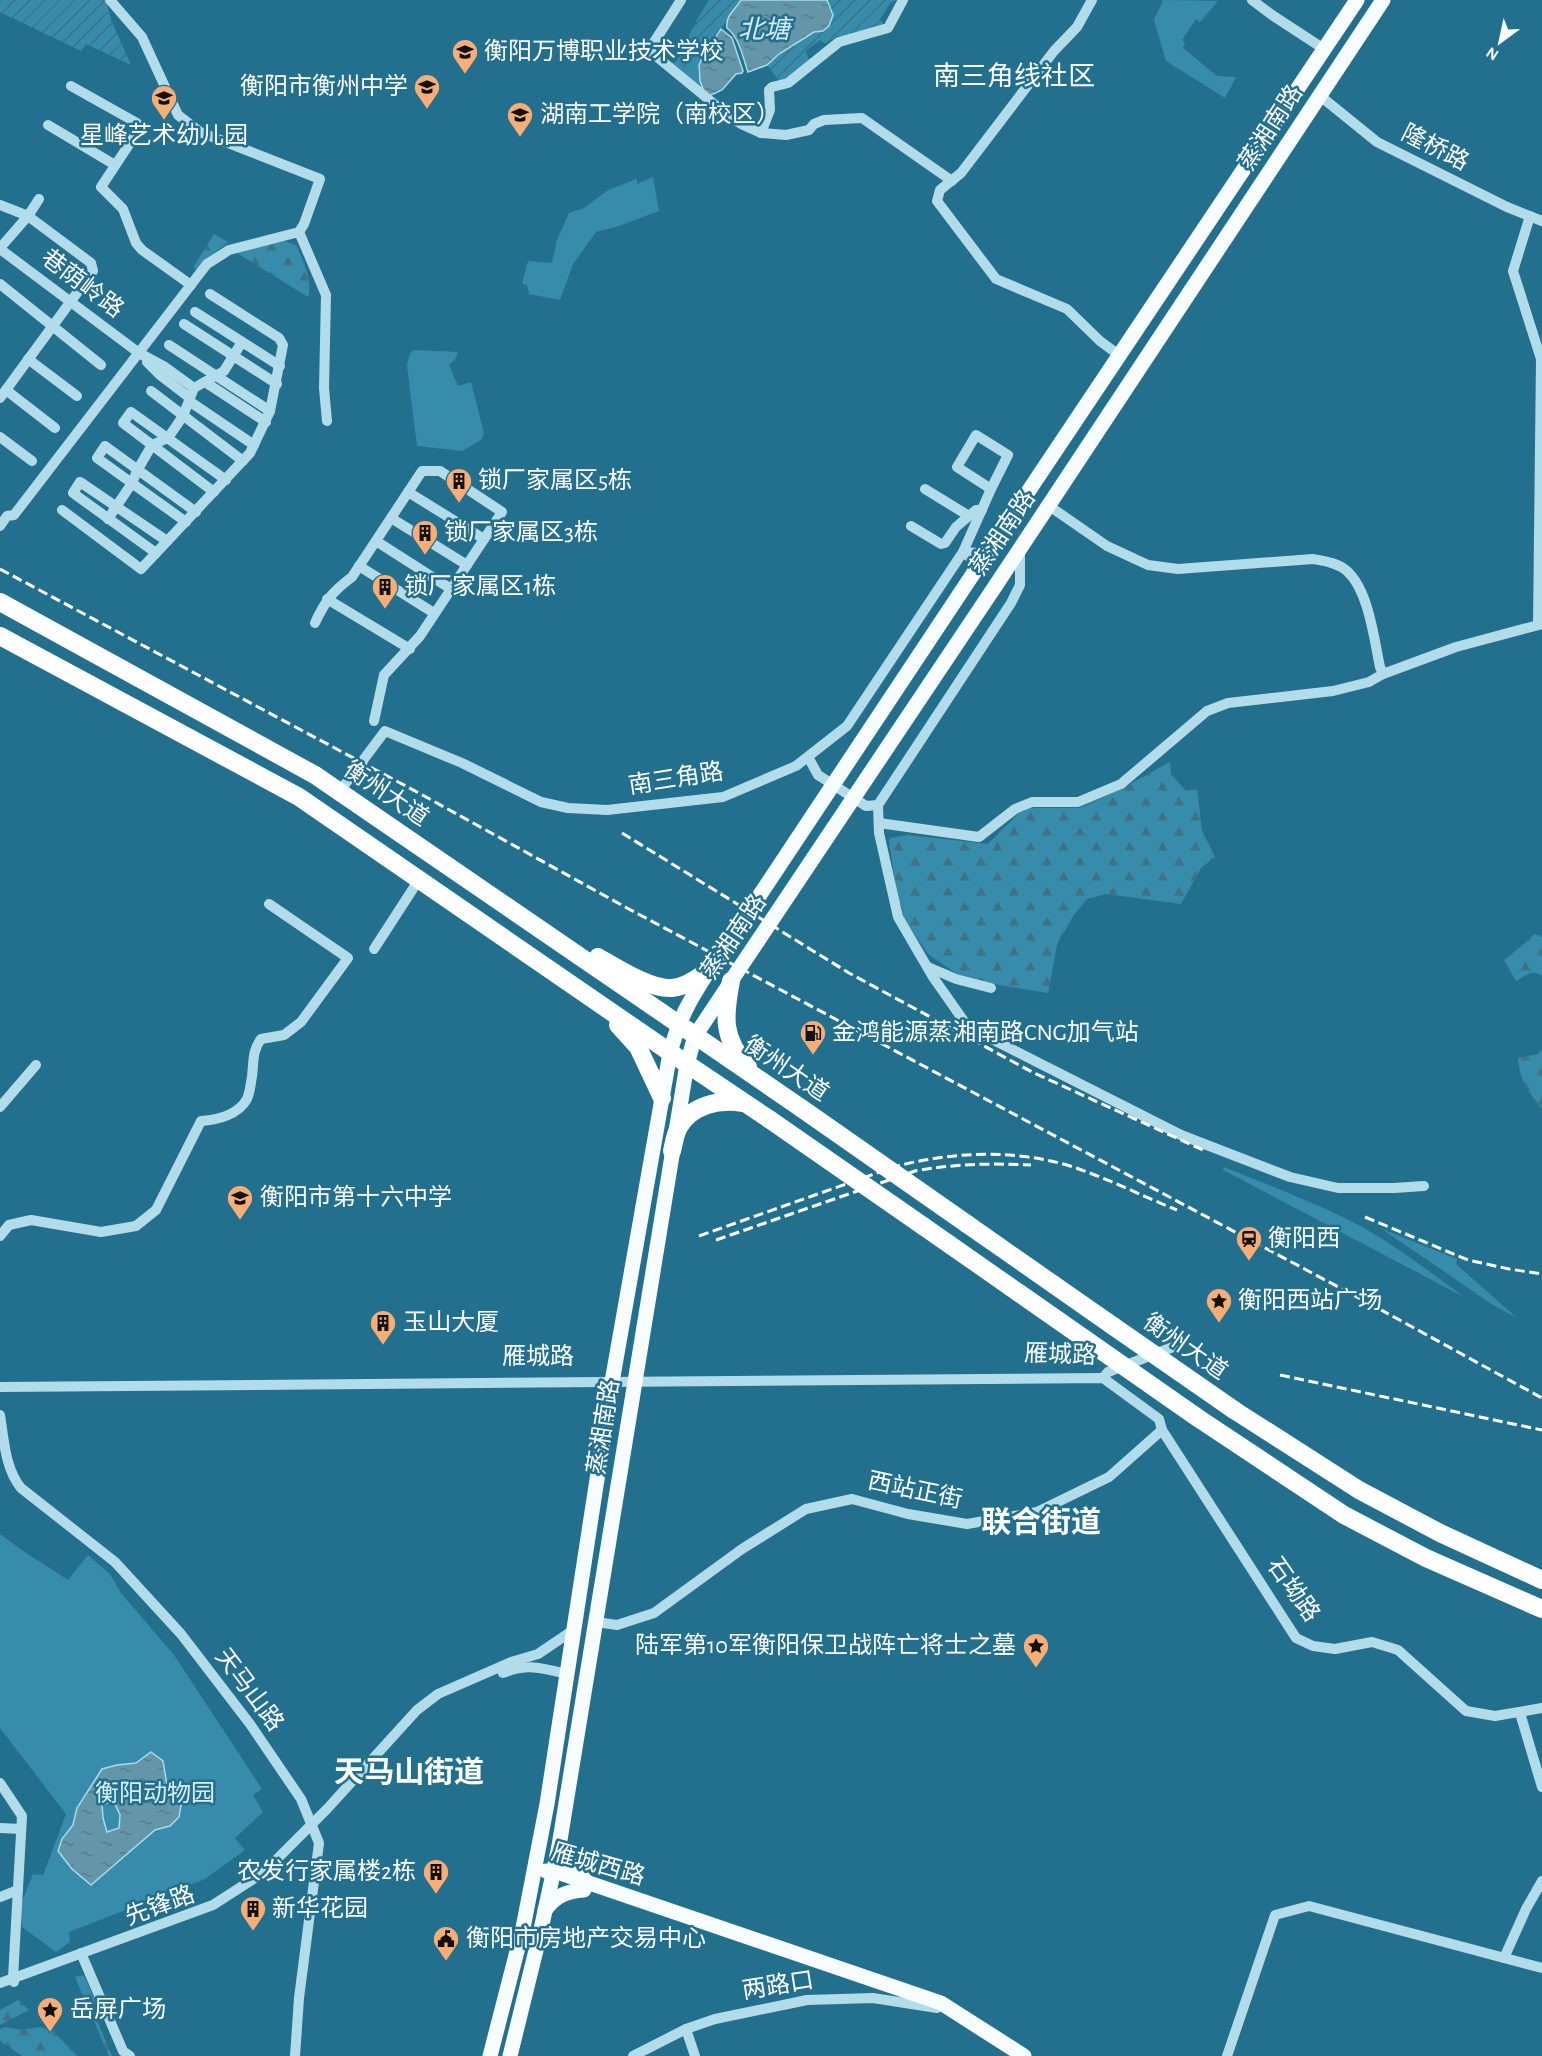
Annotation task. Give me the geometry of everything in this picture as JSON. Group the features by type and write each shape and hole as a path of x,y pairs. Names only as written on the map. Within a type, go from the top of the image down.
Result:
{"highway":[{"name":"衡州大道","path":"0,602 315,775 801,1107 1234,1410 1359,1490 1440,1533 1542,1580"},
{"path":"0,636 299,797 769,1119 1198,1418 1344,1515 1426,1558 1542,1608"},
{"path":"536,926 656,987 671,988 687,984 710,970"},
{"path":"567,981 574,982 583,978 586,968 581,958"},
{"path":"639,978 657,1010"},
{"path":"731,981 726,1009 726,1025 730,1042 740,1058 759,1079"},
{"path":"599,1004 638,1047 662,1098"},
{"path":"672,1151 679,1128 691,1113 713,1102 727,1100 745,1103"},
{"path":"1344,1515 1358,1507 1359,1490"},
{"path":"1426,1558 1420,1550 1420,1538 1424,1533 1440,1533"}],"main road":[{"name":"蒸湘南路","path":"490,2056 523,1928 547,1804 613,1380 670,1053 678,1024 710,970 1357,0"},
{"name":"蒸湘南路","path":"510,2056 559,1846 672,1151 687,1064 695,1036 1020,550 1383,0"},
{"path":"545,1910 561,1894 586,1886 563,1857 559,1846"},
{"name":"雁城西路","path":"534,1871 553,1875 941,2003 1024,2056"},
{"name":"雁城西路","path":"586,1886 937,2008 1011,2056"}],"street":[{"path":"0,526 7,516 14,515 207,264 229,250 299,232 320,179 200,132 178,115 142,38 110,0"},
{"path":"681,0 651,47 651,52 730,117 761,133 786,135 809,130 814,124 824,120 862,118 951,181"},
{"path":"761,133 770,110 769,90 772,87 788,83 839,42 888,28 903,0"},
{"path":"1092,0 1077,27 1054,51 961,173 940,190 937,201 996,279 1067,309 1100,341 1119,355"},
{"path":"1252,0 1324,48"},
{"path":"71,86 137,123 134,137 101,187 123,209 136,243 142,250 191,285"},
{"name":"隆桥路","path":"1319,96 1377,142 1507,207 1542,221"},
{"path":"48,125 115,165"},
{"path":"0,248 28,216 39,199"},
{"path":"0,205 28,216 91,263 93,271 3,394 55,428"},
{"path":"879,823 979,837 1016,809 1032,802 1078,802 1121,784 1207,711 1228,703 1333,691 1369,682 1383,674 1456,647 1540,624 1540,358 1513,271 1530,216"},
{"path":"299,232 326,295 324,388 327,422"},
{"name":"巷荫岭路","path":"0,248 139,353 160,375 191,395 254,445"},
{"path":"0,284 101,365"},
{"path":"62,510 141,569 226,480 254,445 270,411 284,345 279,338 210,294"},
{"path":"195,312 280,366"},
{"path":"184,324 277,384"},
{"path":"108,519 132,483 152,445 168,438 183,416 191,395 206,382 225,371 242,342"},
{"path":"170,345 270,411"},
{"path":"28,359 77,396"},
{"path":"206,382 266,422"},
{"path":"150,391 243,461"},
{"path":"214,492 123,423 131,412 226,480"},
{"name":"南三角路","path":"340,791 385,731 462,763 541,802 568,808 607,810 723,797 796,766 847,726 963,552 1008,455 976,435 957,467 991,489"},
{"path":"0,437 32,461"},
{"path":"186,522 97,458 105,446 196,512"},
{"path":"315,623 327,599 336,588 352,577 422,471 440,471 502,513 410,649 384,675 374,721"},
{"path":"156,553 73,494 80,482 167,541"},
{"path":"925,489 969,516"},
{"path":"408,492 484,539"},
{"path":"1049,506 1107,546 1148,565 1178,569 1312,559 1328,561 1347,572 1365,598 1383,674"},
{"path":"911,526 941,544 945,543 956,526 976,510 982,510"},
{"path":"391,518 467,565"},
{"path":"375,541 451,589"},
{"path":"1020,550 1020,585 1011,603 878,805 879,833 898,917 928,967 968,1027 1181,1136 1290,1178 1338,1188 1424,1186"},
{"path":"963,552 989,551"},
{"path":"963,552 973,560 975,571"},
{"path":"359,566 434,614"},
{"path":"996,585 1010,579 1020,585"},
{"path":"327,599 410,649"},
{"path":"808,757 818,775 866,806 878,805"},
{"path":"374,949 420,878"},
{"path":"0,1236 9,1225 31,1220 100,1232 136,1226 156,1210 201,1121 216,1120 231,1114 247,1100 254,1049 261,1040 284,1035 301,1022 348,958 269,904"},
{"path":"928,967 956,979 991,988"},
{"path":"0,1107 36,1065"},
{"path":"1104,1377 1108,1372 1173,1347"},
{"name":"雁城路","path":"0,1381 1104,1377 1159,1419 1162,1430"},
{"name":"雁城路","path":"0,1387 613,1380"},
{"name":"天马山路","path":"0,1415 10,1469 15,1481 115,1562 181,1634 302,1799 314,1844 294,1997 289,2056"},
{"name":"西站正街","path":"596,1622 617,1624 654,1613 742,1549 806,1509 852,1499 908,1514 967,1524 1037,1512 1108,1478 1162,1430"},
{"name":"石坳路","path":"1162,1430 1296,1638 1312,1646 1335,1648 1372,1642 1398,1650 1466,1711 1495,1716 1542,1708"},
{"name":"天马山路","path":"0,1446 10,1484 110,1566 176,1639 245,1727 295,1802 319,1843 299,1998 295,2056"},
{"path":"310,1829 417,1710 438,1694 512,1662 538,1654 575,1629"},
{"path":"310,1829 420,1716 440,1699 514,1668 538,1666 567,1674"},
{"path":"1520,1713 1542,1787"},
{"path":"0,1783 22,1816 14,1980"},
{"path":"0,1828 21,1829"},
{"name":"先锋路","path":"0,1983 213,1909 269,1875 310,1829"},
{"path":"1504,1958 1526,1909 1542,1881"},
{"path":"0,1897 18,1890"},
{"path":"1227,2056 1275,1915 1309,1906 1542,1968"},
{"path":"82,1955 123,2051 130,2056"},
{"name":"先锋路","path":"0,1988 14,1980"},
{"name":"两路口","path":"633,2056 686,2029 716,2019 807,2000 873,1998 937,2008"},
{"path":"686,2029 695,2056"}],"green space":[{"path":"0,0 106,0 111,20 131,65 86,44 81,51 0,12"},
{"path":"709,0 741,0 713,40 699,65 686,69 676,61"},
{"path":"827,0 896,0 890,3 880,20 884,25 837,36 826,44 820,40 806,51 809,60 780,82 767,65 801,40 823,31 833,15"},
{"path":"1163,0 1218,1 1200,22 1196,19 1182,40 1185,43 1183,48 1217,76 1236,77 1225,98 1166,61 1154,20"},
{"path":"676,61 686,69 699,65 698,73 705,94 671,65"},
{"path":"653,177 659,211 596,232 573,264 560,300 529,294 527,285 522,284 528,261 552,263 557,240 569,213 584,208 608,190 637,179 637,184"},
{"path":"214,234 228,242 204,261 196,271 194,266"},
{"path":"284,241 296,245 302,257 308,278 308,297 237,253"},
{"path":"413,350 458,352 449,365 458,386 471,382 484,433 481,440 462,451 417,446 407,366"},
{"path":"1170,762 1171,774 1186,791 1197,788 1202,831 1215,857 1201,868 1181,904 1106,894 1087,899 1073,916 1057,945 1048,993 999,985 957,974 928,954 904,919 896,888 890,838 908,835 988,844 1019,813 1031,808 1080,808"},
{"path":"1534,934 1542,937 1542,976 1532,973 1516,981 1504,960"},
{"path":"1542,1049 1542,1109 1520,1073 1518,1058 1538,1054"},
{"path":"1224,1167 1311,1202 1362,1227 1464,1297 1223,1170"},
{"path":"1382,1229 1457,1259 1456,1264 1517,1318 1493,1305"},
{"name":"衡阳动物园","path":"0,1534 68,1580 88,1555 110,1574 121,1593 174,1655 262,1789 253,1795 263,1812 235,1838 245,1850 205,1879 69,1932 70,1942 56,1952 22,1927 21,1904 33,1874 43,1875 66,1814 0,1728"},
{"path":"84,1975 96,2003 91,2006 112,2056 109,2056 75,1977"},
{"path":"18,2000 29,2010 0,2025 0,2010"},
{"path":"5,2027 21,2030 39,2027 53,2031 77,2056 22,2056 0,2041 0,2029"}],"water":[{"name":"北塘","path":"741,0 827,0 833,15 829,26 823,31 814,32 779,54 767,65 748,72 738,42 727,28 729,17"},
{"name":"北塘","path":"721,29 732,38 743,71 736,74 722,90 709,96 705,94 700,81 699,65"},
{"path":"151,1752 163,1761 168,1791 181,1805 179,1817 170,1826 155,1830 91,1885 72,1869 58,1851 62,1839 73,1825 77,1808 102,1769 136,1763","holes":["114,1802 120,1815 119,1828 107,1832 102,1804"]}],"railway":[{"path":"0,569 1542,1398"},
{"path":"622,833 849,973 1032,1072 1205,1151"},
{"path":"699,1236 897,1166 962,1155 1027,1157 1070,1166 1177,1210"},
{"path":"716,1240 915,1171 973,1165 1031,1165"},
{"path":"1365,1217 1468,1260 1542,1274"},
{"path":"1280,1375 1542,1430"}],"place":[{"name":"衡阳万博职业技术学校","path":"465,75"},
{"name":"衡阳市衡州中学","path":"427,110"},
{"name":"星峰艺术幼儿园","path":"164,121"},
{"name":"湖南工学院（南校区）","path":"520,138"},
{"name":"锁厂家属区5栋","path":"459,504"},
{"name":"锁厂家属区3栋","path":"425,556"},
{"name":"锁厂家属区1栋","path":"385,610"},
{"name":"金鸿能源蒸湘南路CNG加气站","path":"813,1056"},
{"name":"衡阳市第十六中学","path":"240,1221"},
{"name":"衡阳西","path":"1249,1262"},
{"name":"衡阳西站广场","path":"1219,1324"},
{"name":"玉山大厦","path":"383,1346"},
{"name":"陆军第10军衡阳保卫战阵亡将士之墓","path":"1036,1669"},
{"name":"农发行家属楼2栋","path":"436,1895"},
{"name":"新华花园","path":"253,1932"},
{"name":"衡阳市房地产交易中心","path":"446,1962"},
{"name":"岳屏广场","path":"50,2033"}],"district":[{"name":"南三角线社区","path":"1014,76"},
{"name":"联合街道","path":"1041,1523"},
{"name":"天马山街道","path":"409,1773"}]}
